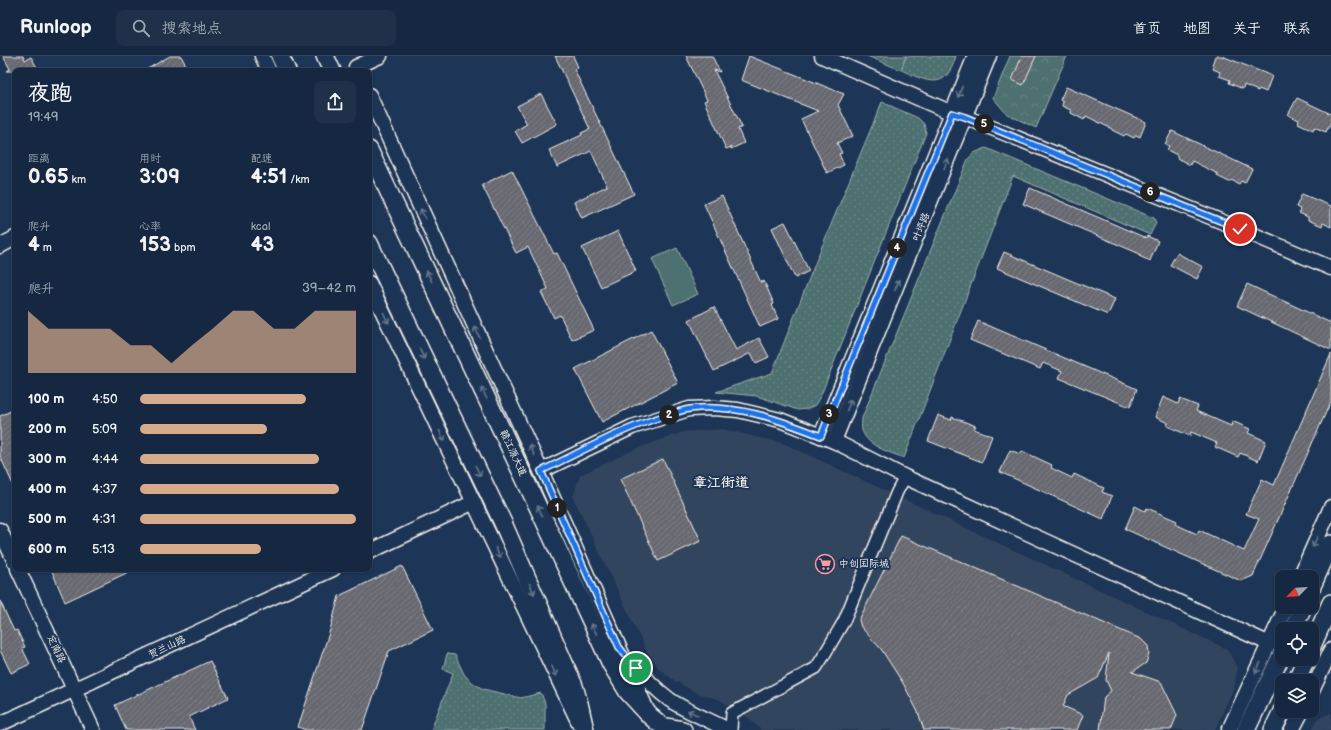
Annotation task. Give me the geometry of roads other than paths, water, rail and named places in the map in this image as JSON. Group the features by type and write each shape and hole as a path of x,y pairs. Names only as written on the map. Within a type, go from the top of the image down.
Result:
{"main road":[{"path":"280,56 286,68"},
{"path":"325,56 331,68"},
{"name":"赣江源大道","path":"372,156 611,664 628,692 650,716 662,726 682,730"},
{"path":"372,249 503,523 574,686 580,703 583,730"},
{"path":"1319,571 1331,544"},
{"path":"1319,630 1331,603"},
{"path":"1246,730 1275,652"},
{"path":"1273,730 1279,718"}],"street":[{"path":"262,56 268,68"},
{"path":"355,65 380,56"},
{"path":"822,56 959,115 1244,230 1331,268"},
{"name":"叶坪路","path":"834,441 959,115 975,56"},
{"name":"叶坪路","path":"821,436 959,115 989,56"},
{"path":"372,102 541,471 650,716"},
{"path":"0,246 12,240"},
{"path":"372,289 583,730"},
{"path":"541,471 632,427 689,409 714,408 738,410 780,420 834,441 905,477 1275,649"},
{"path":"619,647 650,684 669,700 729,730 732,713 816,668 824,657 844,621 897,492 905,477"},
{"path":"372,551 474,502"},
{"path":"1303,570 1331,507"},
{"path":"0,530 12,556"},
{"name":"定南路","path":"19,572 93,730"},
{"name":"贺兰山路","path":"0,724 327,572"},
{"path":"1326,677 1331,650"},
{"path":"1229,730 1275,651"},
{"path":"1292,730 1298,718"}],"place":[{"name":"中创国际城","path":"825,564"}],"district":[{"name":"章江街道","path":"721,482"}]}
